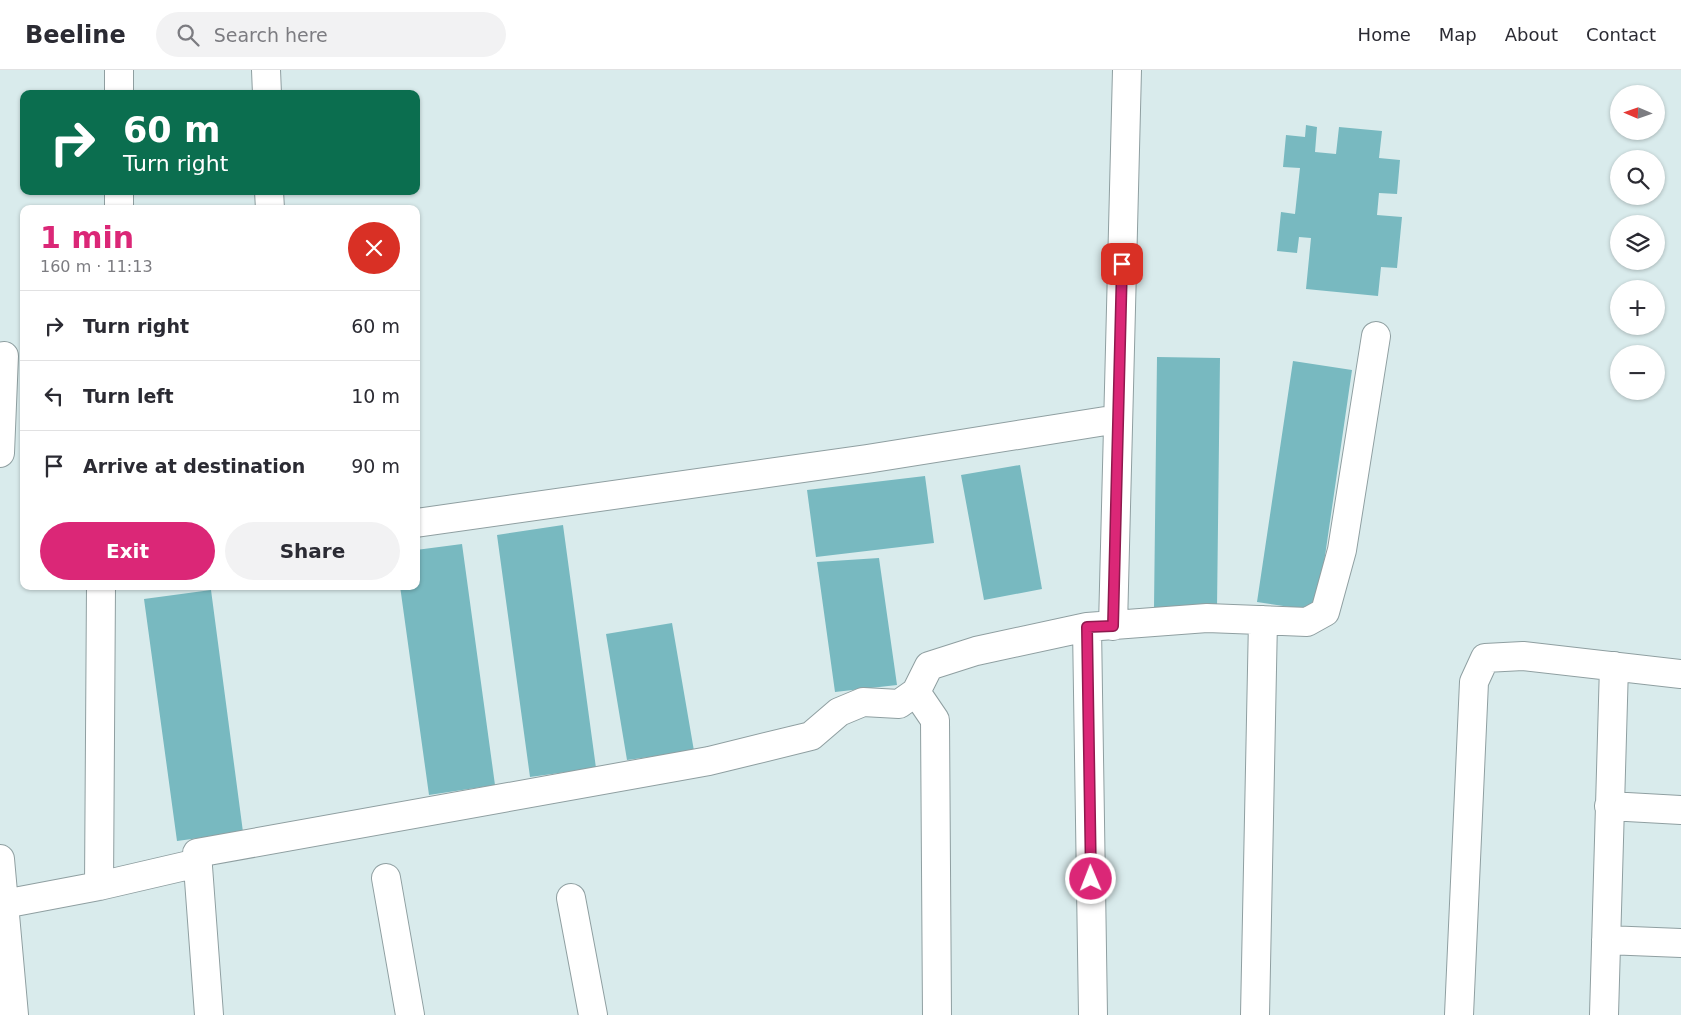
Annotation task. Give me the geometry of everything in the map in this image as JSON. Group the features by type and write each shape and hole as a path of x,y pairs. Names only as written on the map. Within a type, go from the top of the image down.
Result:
{"street":[{"path":"119,70 119,90"},
{"path":"266,70 267,90"},
{"path":"1093,1015 1100,626 1118,419 1127,70"},
{"path":"209,1015 197,853 709,761 811,736 839,712 863,702 900,704 916,692 930,666 976,651 1100,626 1207,618 1307,622 1324,612 1342,550 1376,336"},
{"path":"0,453 4,356"},
{"path":"420,522 867,459 1118,419"},
{"path":"99,886 101,590"},
{"path":"1255,1015 1263,620"},
{"path":"1459,1015 1474,682 1485,658 1523,656 1681,674"},
{"path":"1604,1015 1614,666"},
{"path":"916,692 935,720 937,1015"},
{"path":"1610,806 1681,810"},
{"path":"0,859 14,1015"},
{"path":"4,904 99,886 198,863"},
{"path":"386,878 410,1015"},
{"path":"571,898 593,1015"},
{"path":"1606,940 1681,943"}],"building":[{"path":"1306,125 1317,127 1315,152 1336,154 1339,127 1382,131 1379,158 1400,160 1397,194 1379,193 1377,215 1402,217 1397,268 1381,267 1378,296 1306,289 1311,238 1299,237 1297,253 1277,251 1281,212 1295,214 1300,168 1283,167 1286,135 1305,137"},
{"path":"1157,357 1220,358 1217,609 1154,608"},
{"path":"1293,361 1352,370 1317,611 1257,602"},
{"path":"1020,465 1042,589 984,600 961,475"},
{"path":"925,476 934,543 816,557 807,490"},
{"path":"563,525 596,768 530,777 497,535"},
{"path":"462,544 495,785 429,795 401,590 420,590 420,549"},
{"path":"879,558 897,685 835,692 817,562"},
{"path":"211,590 243,832 177,841 144,599"},
{"path":"672,623 694,751 627,760 606,634"}],"route":[{"path":"1091,879 1087,627 1113,626 1122,264"}]}
